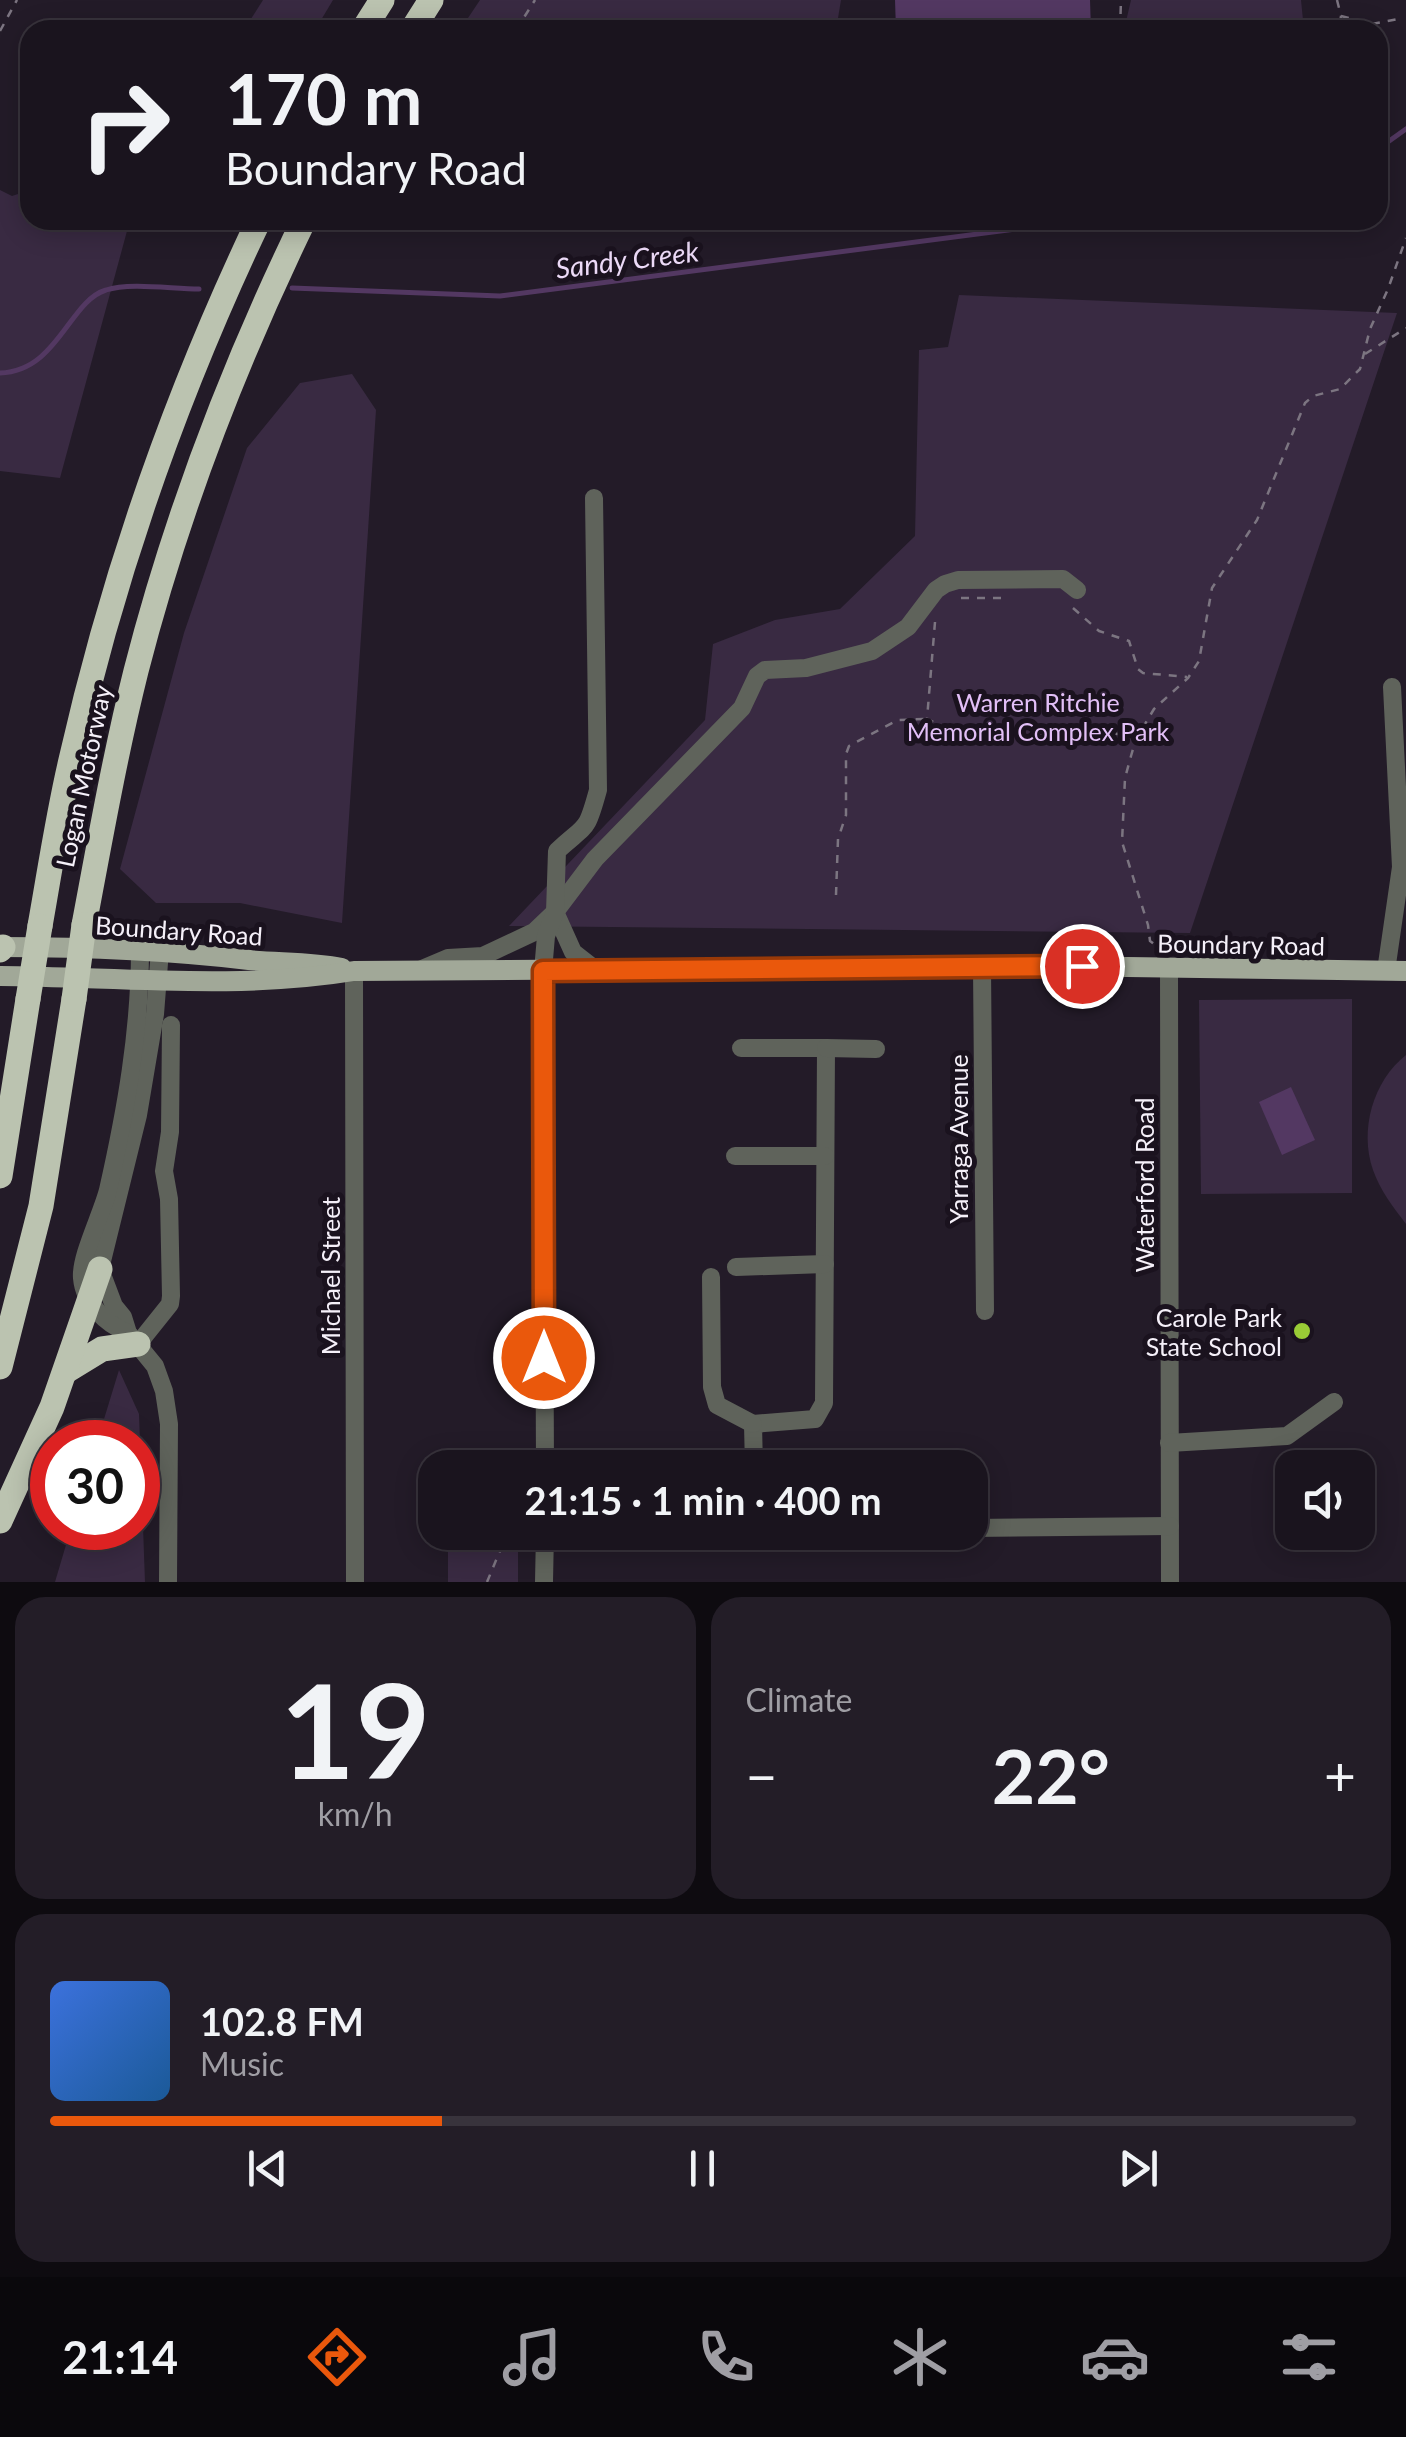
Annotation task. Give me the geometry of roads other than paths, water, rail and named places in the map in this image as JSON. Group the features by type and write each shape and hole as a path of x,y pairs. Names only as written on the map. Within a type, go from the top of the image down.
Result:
{"highway":[{"name":"Logan Motorway","path":"0,1176 74,744 119,582 183,393 256,230"},
{"name":"Logan Motorway","path":"0,1366 42,1206 84,925 122,731 158,591 222,409 300,230"},
{"path":"0,1521 66,1371 100,1269"},
{"path":"66,1371 102,1350 133,1339"}],"main road":[{"name":"Boundary Road","path":"1,948 150,949 311,962 354,971"},
{"name":"Boundary Road","path":"0,976 312,978 354,971 982,966 1396,971"}],"street":[{"path":"544,1450 543,971 546,936 555,912 558,851 583,833 598,790 594,498"},
{"path":"417,971 448,958 483,956 534,932 555,912 595,859 742,708 757,676 765,670 806,668 872,652 908,627 936,590 958,580 1063,578 1073,598"},
{"path":"1392,687 1401,867 1396,971"},
{"path":"555,912 573,952 596,970"},
{"path":"133,1339 112,1327 90,1302 84,1289 82,1266 108,1190 149,979 150,949"},
{"name":"Yarraga Avenue","path":"982,966 984,1311"},
{"name":"Waterford Road","path":"1169,968 1170,1582"},
{"name":"Michael Street","path":"354,971 355,1582"},
{"path":"149,979 155,1014 131,1150 100,1269 109,1296 133,1339 161,1378 167,1406 168,1582"},
{"path":"133,1339 170,1304 171,1296 169,1200 164,1172 170,1132 171,1024"},
{"path":"741,1048 876,1049"},
{"path":"711,1277 712,1388 717,1405 752,1424 816,1419 824,1404 826,1048"},
{"path":"735,1156 826,1156"},
{"path":"736,1267 825,1264"},
{"path":"1169,1444 1287,1436 1334,1402"},
{"path":"752,1424 753,1450"},
{"path":"988,1528 1170,1526"},
{"path":"544,1582 545,1550"}],"waterway":[{"name":"Sandy Creek","path":"1388,142 1406,129"},
{"name":"Sandy Creek","path":"292,288 500,296 1008,230"},
{"name":"Sandy Creek","path":"0,373 36,361 82,307 106,290 139,286 199,289"}],"place":[{"name":"Carole Park State School","path":"1302,1331"}],"park label":[{"name":"Warren Ritchie Memorial Complex Park","path":"1038,716"}]}
